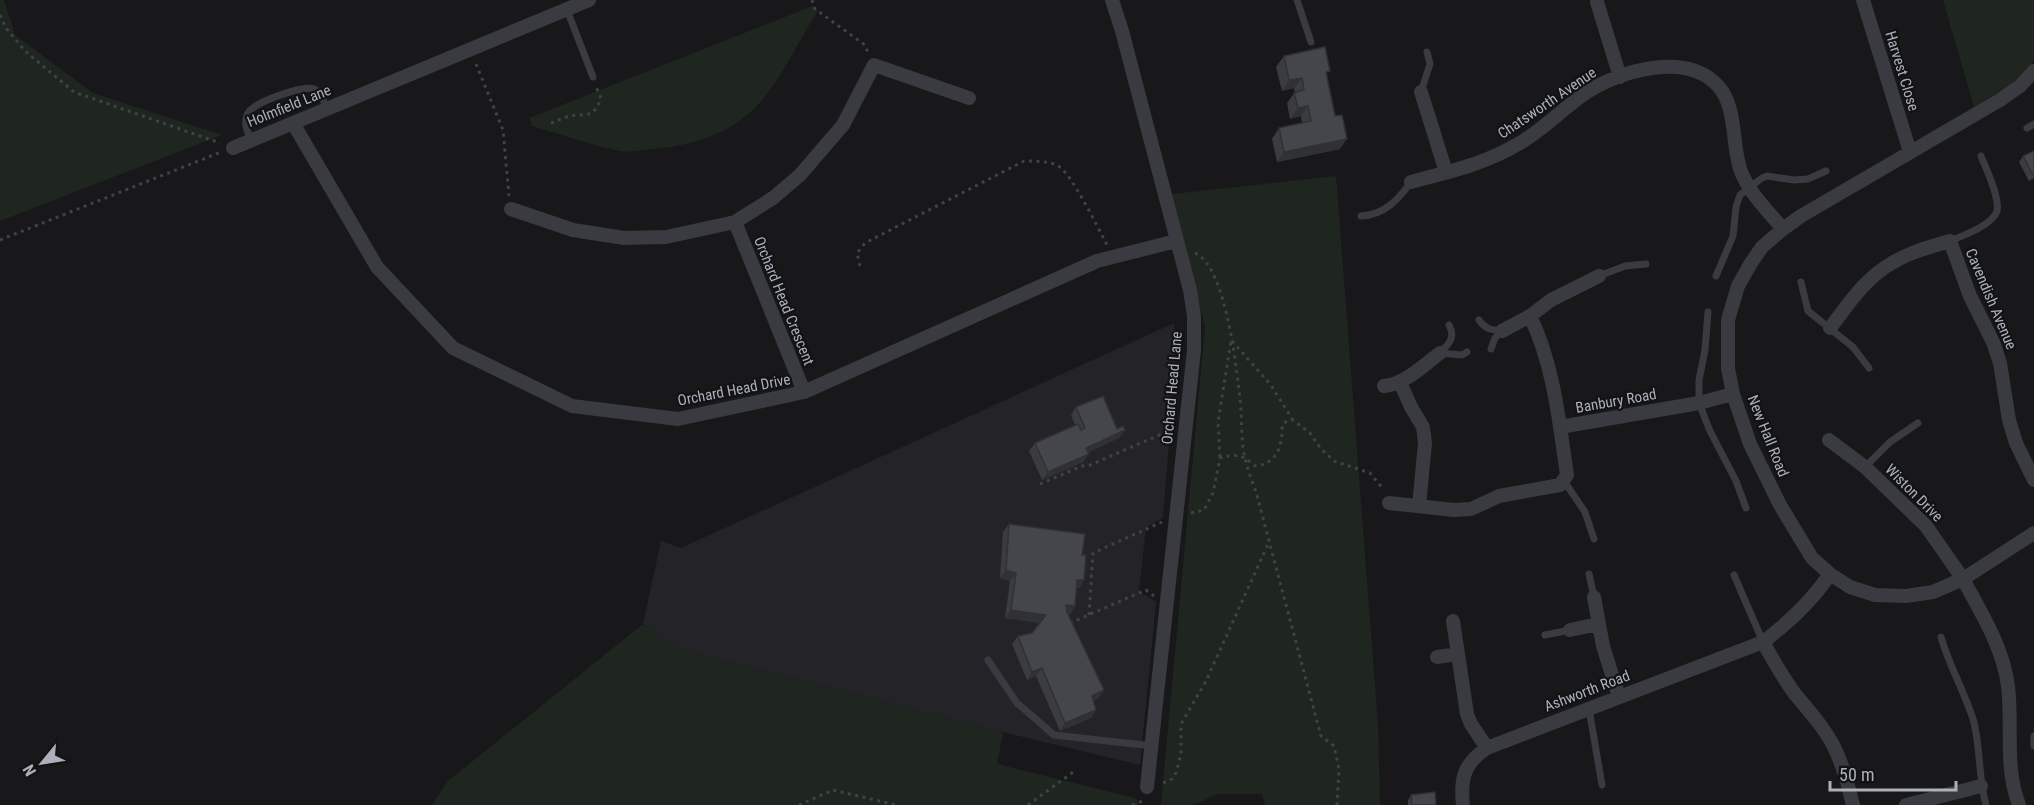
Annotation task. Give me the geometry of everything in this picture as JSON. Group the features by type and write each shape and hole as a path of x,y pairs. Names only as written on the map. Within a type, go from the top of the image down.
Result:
{"street":[{"name":"Holmfield Lane","path":"232,148 590,0"},
{"name":"Orchard Head Lane","path":"1112,0 1190,290 1194,316 1194,350 1153,747 1146,794"},
{"name":"Harvest Close","path":"1863,0 1910,152"},
{"path":"1597,2 1620,77"},
{"path":"511,209 573,230 624,238 666,237 735,222 773,198 800,175 843,125 874,65 969,98"},
{"name":"Chatsworth Avenue","path":"1411,182 1486,161 1520,144 1583,94 1605,81 1646,69 1675,65 1688,68 1719,87 1732,120 1741,172 1749,188 1783,229"},
{"name":"New Hall Road","path":"1964,579 1933,592 1875,595 1850,586 1830,574 1812,558 1780,506 1750,444 1733,394 1727,342 1728,320 1733,301 1743,279 1762,247 1783,229 2000,100 2033,74"},
{"path":"1421,92 1446,172"},
{"name":"Orchard Head Drive","path":"292,123 377,267 453,348 572,406 678,419 804,393 1097,261 1178,247"},
{"name":"Orchard Head Crescent","path":"735,222 804,393"},
{"name":"Cavendish Avenue","path":"1830,328 1860,290 1884,268 1908,255 1950,242 1970,296 2001,363 2009,420 2016,443 2034,480"},
{"path":"1502,330 1530,316 1551,300 1599,276"},
{"path":"1530,316 1544,349 1560,427"},
{"path":"1384,386 1393,386 1401,382 1440,353"},
{"path":"1401,382 1411,407 1423,427 1425,443 1419,506"},
{"name":"Banbury Road","path":"1564,481 1567,475 1560,427 1699,403 1733,394"},
{"name":"Wiston Drive","path":"1829,441 1865,467 1926,526 1964,579"},
{"path":"1389,503 1454,510 1471,509 1498,496 1550,488 1564,481"},
{"path":"2019,805 2010,771 2007,684 2000,651 1964,579 2034,533"},
{"name":"Ashworth Road","path":"1464,805 1461,787 1469,763 1487,748 1763,642 1798,613 1819,591 1830,574"},
{"path":"1594,597 1598,624 1619,697"},
{"path":"1453,621 1467,714 1487,748"},
{"path":"1570,630 1598,624"},
{"path":"1763,642 1783,676 1817,720 1833,747 1845,775 1853,805"},
{"path":"1437,657 1458,654"},
{"path":"1906,805 1981,786"}],"lane":[{"path":"1297,0 1311,42"},
{"path":"567,10 592,77"},
{"path":"1421,92 1430,64 1427,52"},
{"path":"251,140 245,124 250,110 297,89 313,88 319,92 327,109"},
{"path":"1950,242 1990,221 1997,212 1997,200 1981,156"},
{"path":"1716,276 1733,237 1736,207 1740,195 1767,176 1794,180 1808,179 1826,171"},
{"path":"1361,216 1371,215 1398,200 1411,182"},
{"path":"1599,276 1625,266 1646,264"},
{"path":"1801,282 1808,311 1852,347 1869,368"},
{"path":"1708,312 1705,350 1699,380 1699,403 1710,431 1736,481 1746,508"},
{"path":"1479,320 1490,330 1502,330"},
{"path":"1440,353 1452,339 1452,330 1449,325"},
{"path":"1491,350 1495,338 1502,330"},
{"path":"1440,353 1462,356 1467,352"},
{"path":"1865,467 1890,442 1918,423"},
{"path":"1564,481 1585,512 1594,539"},
{"path":"1589,574 1594,597"},
{"path":"1734,575 1763,642"},
{"path":"1545,635 1570,630"},
{"path":"1941,637 1946,656 1973,719 1981,763 1981,786 1986,805"},
{"path":"988,660 1017,703 1054,735 1153,747"},
{"path":"1589,709 1602,785"},
{"path":"2034,736 2034,746"}],"path":[{"path":"812,0 815,9 865,45 874,65"},
{"path":"0,15 6,28 25,51 74,92 232,148"},
{"path":"470,50 503,130 511,209"},
{"path":"551,123 569,116 591,114 597,110 601,98 592,77"},
{"path":"0,240 232,148"},
{"path":"860,266 857,253 865,243 1024,161 1040,161 1058,166 1070,178 1114,257"},
{"path":"1178,247 1200,255 1209,266 1224,300 1240,407 1244,456 1321,736 1334,746 1339,769 1337,805"},
{"path":"1231,340 1270,384 1293,420 1310,433 1321,449 1334,461 1370,473 1383,487 1389,503"},
{"path":"1089,615 1093,553 1176,515 1204,510 1214,493 1220,458 1218,422 1231,340"},
{"path":"1220,458 1233,454 1244,456 1255,466 1264,465 1274,458 1283,443 1282,425 1293,420"},
{"path":"1040,484 1186,423"},
{"path":"1132,805 1172,779 1176,773 1181,754 1181,724 1206,681 1269,542"},
{"path":"1064,626 1146,590 1167,606"},
{"path":"1028,805 1076,770"},
{"path":"799,805 833,790 896,805"}],"shaded area":[{"path":"0,0 4,0 15,35 93,93 222,135 0,221"},
{"path":"1943,0 2034,0 2034,61 2010,85 1974,107"},
{"path":"813,6 818,11 770,90 751,112 712,136 668,147 624,152 532,126 529,118"},
{"path":"1336,176 1378,724 1380,805 1265,805 1262,794 1217,794 1193,805 1161,805 1205,327 1172,194"},
{"path":"1174,323 1176,351 1163,518 1146,527 1139,591 1156,602 1140,765 679,649 643,624 661,541 681,548"},
{"path":"643,624 679,649 1003,732 997,764 1135,798 1140,805 432,805 448,781"}],"building":[{"path":"1325,47 1330,71 1326,72 1335,116 1342,115 1347,139 1284,152 1279,128 1311,121 1308,106 1298,108 1294,93 1304,90 1302,78 1289,80 1284,56"},
{"path":"2034,151 2034,175 2033,175 2023,156"},
{"path":"1103,396 1117,429 1123,426 1125,430 1086,448 1089,454 1048,472 1035,443 1078,424 1081,430 1085,428 1076,407"},
{"path":"1009,524 1085,534 1082,555 1086,555 1084,580 1077,580 1075,606 1066,605 1067,612 1104,690 1092,696 1096,710 1065,723 1042,668 1032,672 1018,636 1032,633 1046,615 1011,610 1016,573 1006,570"},
{"path":"1435,792 1436,805 1412,805 1411,795"}]}
